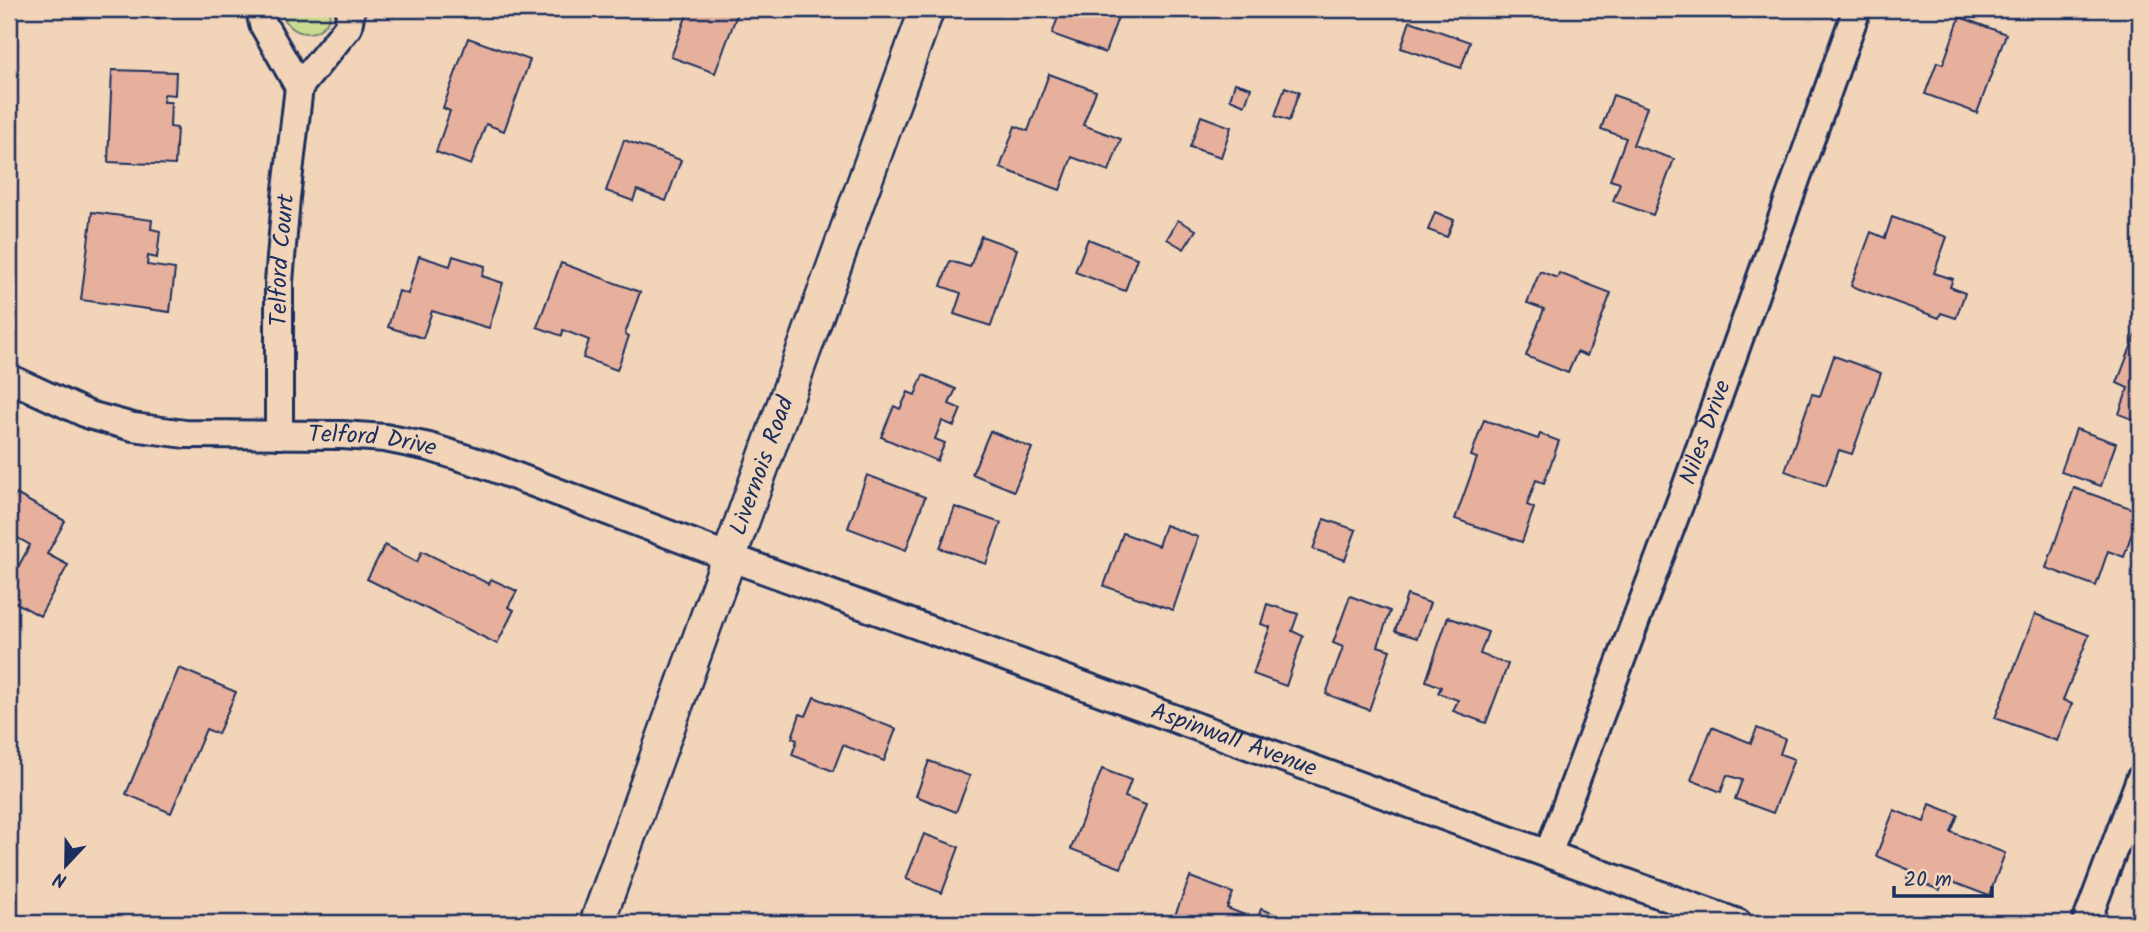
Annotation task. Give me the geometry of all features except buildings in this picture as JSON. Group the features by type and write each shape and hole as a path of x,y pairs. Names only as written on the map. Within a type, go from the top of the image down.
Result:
{"street":[{"path":"260,9 263,24 299,87 348,27 351,9"},
{"name":"Livernois Road","path":"597,923 927,9"},
{"name":"Niles Drive","path":"1548,853 1686,487 1857,9"},
{"name":"Telford Court","path":"279,435 278,332 282,242 299,87"},
{"name":"Telford Drive","path":"9,378 89,415 133,427 185,434 385,438 429,447 486,465 729,557"},
{"name":"Aspinwall Avenue","path":"729,557 1738,923"},
{"path":"2087,923 2140,779"}],"green space":[{"path":"281,9 331,9 323,27 307,33 291,27"}]}
